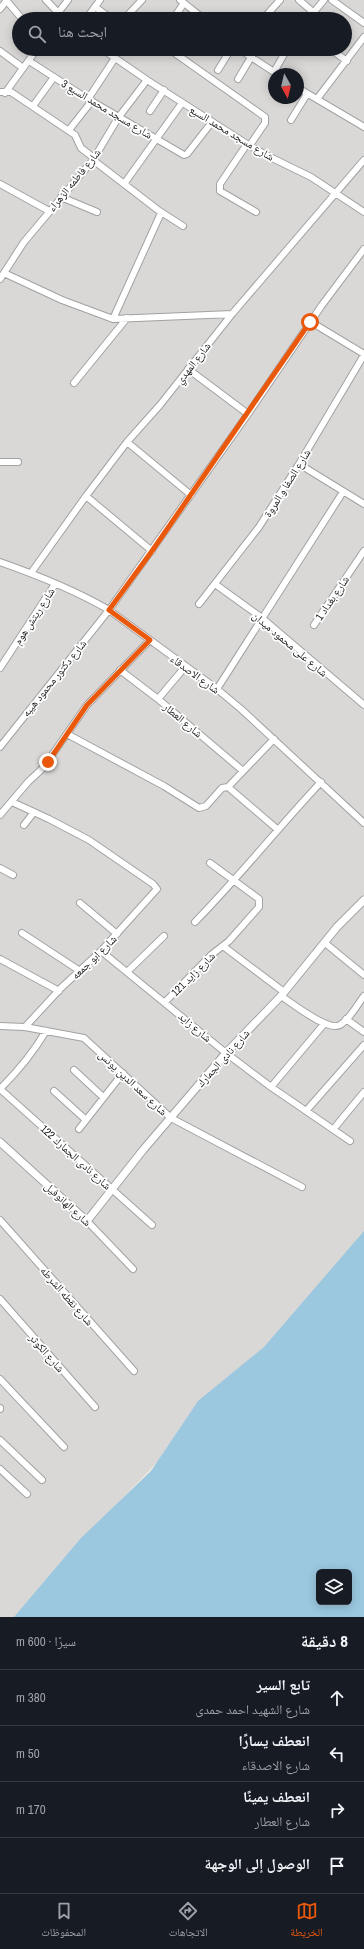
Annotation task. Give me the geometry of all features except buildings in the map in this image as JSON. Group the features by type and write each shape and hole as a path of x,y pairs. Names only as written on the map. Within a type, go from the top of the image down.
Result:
{"street":[{"path":"0,9 7,0 16,12"},
{"path":"46,0 57,12"},
{"path":"63,12 68,0"},
{"path":"91,12 100,0"},
{"path":"131,12 142,0"},
{"path":"269,12 280,0"},
{"path":"299,0 313,12 324,0"},
{"path":"332,0 349,12"},
{"path":"177,12 182,2 195,12"},
{"path":"95,7 102,12"},
{"path":"352,14 364,23"},
{"path":"352,54 364,37"},
{"path":"0,51 23,68"},
{"path":"3,92 32,56"},
{"name":"شارع مسجد محمد السبع","path":"112,56 212,122 268,156 311,177 364,212"},
{"path":"179,56 265,117 265,123 248,144 220,184 220,191 256,212"},
{"path":"218,70 227,56"},
{"path":"278,68 284,56"},
{"path":"340,56 347,61"},
{"path":"316,100 351,56"},
{"path":"238,79 251,57 268,68"},
{"path":"69,130 90,100 115,58"},
{"name":"شارع مسجد محمد السبع 3","path":"29,61 118,118 186,155 212,122"},
{"path":"33,106 54,77"},
{"name":"شارع فاطمه الزهراء","path":"0,279 24,242 94,159 118,118 147,80"},
{"path":"150,111 164,90"},
{"path":"3,92 11,92 75,134 81,148 94,159 161,213 184,226"},
{"path":"304,92 364,127"},
{"path":"291,120 307,94"},
{"path":"124,184 182,103"},
{"name":"شارع المهدي","path":"31,573 127,442 232,314 364,160"},
{"path":"0,184 49,211"},
{"path":"61,197 97,212"},
{"path":"113,319 161,213"},
{"name":"شارع دكتور محمود هيبه","path":"0,747 109,610 248,414 310,322 364,249"},
{"path":"4,273 62,300 113,319 232,314"},
{"path":"74,383 127,318"},
{"path":"310,322 364,354"},
{"name":"شارع الصفا و المروة","path":"199,604 260,527 364,354"},
{"path":"188,369 248,414"},
{"path":"127,442 191,495"},
{"path":"0,462 18,462"},
{"path":"299,464 364,504"},
{"path":"217,689 343,492"},
{"path":"86,496 152,551"},
{"name":"شارع بغداد 1","path":"314,625 364,551"},
{"name":"شارع الاصدقاء","path":"0,562 31,573 109,610 217,689 274,739 364,823"},
{"name":"شارع ريتش هوم","path":"0,668 55,584"},
{"name":"شارع على محمود ميدان","path":"215,584 262,618 364,705"},
{"path":"0,816 28,782 43,768 87,705 150,640"},
{"path":"158,699 185,667"},
{"name":"شارع العطار","path":"120,670 158,699 243,771"},
{"path":"67,734 164,786 199,808 206,806 222,788 228,787 274,739"},
{"path":"195,922 235,881 277,830 321,782"},
{"path":"228,787 277,830"},
{"path":"12,802 34,812 24,825"},
{"name":"شارع ابو جمعه","path":"25,1027 59,991 101,951 157,889 153,884 89,840 34,812"},
{"path":"210,863 235,881"},
{"path":"0,868 13,875"},
{"name":"شارع زايد 121","path":"165,1002 211,955 223,946 260,904 259,899 235,881"},
{"name":"شارع نادى الجمارك","path":"87,1221 226,1053 283,994 337,928 364,900"},
{"path":"80,903 117,934"},
{"path":"22,933 80,971"},
{"path":"127,972 164,936"},
{"path":"325,943 364,975"},
{"path":"223,946 283,994 324,1024 333,1027 337,1026 346,1019 364,996"},
{"name":"شارع زايد","path":"101,951 226,1053 271,1087 350,1141"},
{"path":"0,959 59,991"},
{"path":"346,1019 364,1032"},
{"path":"271,1087 324,1024"},
{"name":"شارع سعد الدين يونس","path":"0,1026 25,1027 84,1038 171,1118 302,1187"},
{"path":"0,1089 22,1068 35,1051 46,1031"},
{"path":"306,1111 364,1045"},
{"path":"74,1070 103,1097"},
{"path":"79,1129 123,1073"},
{"name":"شارع نادى الجمارك 122","path":"0,1089 152,1225"},
{"path":"54,1091 86,1120"},
{"path":"336,1126 364,1092"},
{"name":"شارع الهانوفيل","path":"0,1142 87,1221 133,1269"},
{"name":"شارع نقطه الشرطه","path":"0,1220 134,1372"},
{"name":"شارع الكوثر","path":"0,1299 95,1407"},
{"path":"0,1379 64,1447"},
{"path":"0,1440 42,1480"},
{"path":"0,1469 27,1494"}],"shaded area":[{"path":"0,0 364,0 364,1247 114,1507 28,1617 0,1617"}],"water":[{"path":"364,1231 364,1617 14,1617 81,1538 151,1471 198,1401 264,1347"}],"route":[{"path":"48,762 87,705 150,640 109,610 248,414 310,322"}]}
